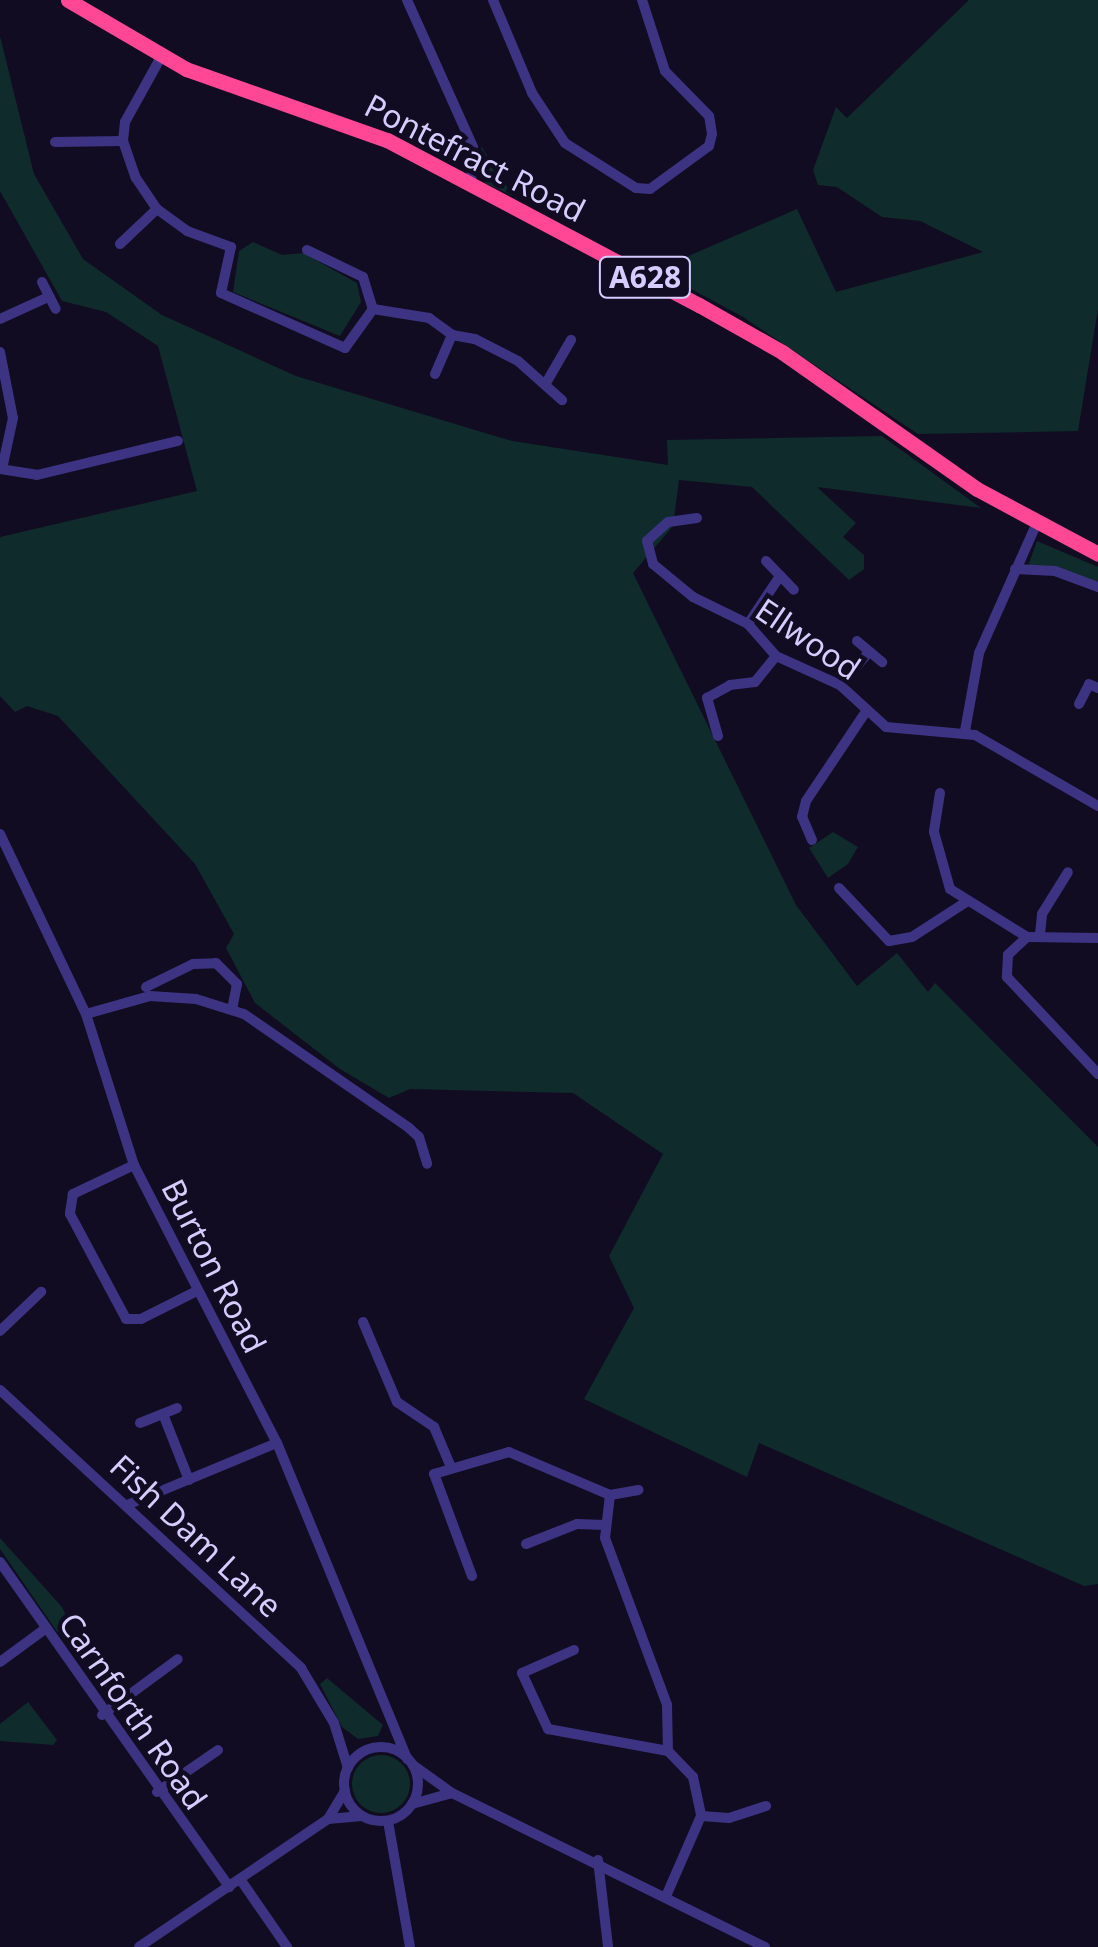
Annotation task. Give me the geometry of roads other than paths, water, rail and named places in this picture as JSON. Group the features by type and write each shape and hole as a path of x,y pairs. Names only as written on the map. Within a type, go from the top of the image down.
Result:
{"highway":[{"name":"Pontefract Road","path":"68,0 161,58 361,129 471,183 761,339 1037,523 1098,554"}],"street":[{"path":"406,0 473,147 471,183"},
{"path":"493,0 532,93 565,143 636,188 650,189 709,146 712,134 709,116 665,71 642,0"},
{"path":"161,58 125,122 123,141 136,178 157,209 187,231 232,247 222,293 261,315 345,348 373,308"},
{"path":"55,142 123,141"},
{"path":"120,244 157,209"},
{"path":"307,250 362,278 373,308"},
{"path":"42,282 56,309"},
{"path":"0,319 48,297"},
{"path":"373,308 429,318 452,335 490,346 546,383 562,400"},
{"path":"435,374 452,335"},
{"path":"546,383 570,340"},
{"path":"0,352 12,418 1,469 37,475 178,440"},
{"path":"154,429 158,442"},
{"path":"631,538 647,541 668,522 696,518"},
{"path":"1037,523 980,654 965,731 1098,806"},
{"name":"Ellwood","path":"647,541 654,564 693,597 748,624 776,656 840,685 865,714 909,732 965,731"},
{"path":"766,561 794,590"},
{"path":"1015,569 1055,572 1098,588"},
{"path":"748,624 780,576"},
{"path":"857,641 882,662"},
{"path":"840,685 869,652"},
{"path":"718,736 707,698 730,685 755,682 776,656"},
{"path":"1079,704 1089,684 1098,688"},
{"path":"812,840 798,807 813,785 837,764 865,714"},
{"path":"940,793 934,832 940,865 966,902 1026,937"},
{"name":"Burton Road","path":"0,834 86,1014 134,1165 277,1443 410,1762"},
{"path":"1040,934 1042,914 1068,872"},
{"path":"839,888 890,941 912,938 966,902"},
{"path":"1098,938 1040,934 1026,937 1008,955 1008,978 1098,1074"},
{"path":"146,986 193,964 216,963 236,984 232,1010"},
{"path":"86,1014 150,996 232,1010 409,1128 419,1137 427,1164"},
{"path":"134,1165 73,1194 70,1214 126,1319 140,1320 197,1291"},
{"path":"0,1331 41,1292"},
{"path":"363,1322 397,1402 434,1427 450,1467"},
{"name":"Fish Dam Lane","path":"0,1390 300,1668 338,1735 348,1768"},
{"path":"140,1424 177,1408"},
{"path":"162,1414 189,1480"},
{"path":"127,1506 277,1443"},
{"path":"472,1576 434,1474 509,1452 610,1495 639,1490"},
{"path":"610,1495 605,1525 633,1627 667,1704 668,1751"},
{"path":"526,1544 576,1524 605,1525"},
{"name":"Carnforth Road","path":"0,1562 102,1716 229,1887"},
{"path":"0,1662 44,1629"},
{"path":"574,1650 522,1672 548,1729 668,1751 693,1777 702,1816 667,1894"},
{"path":"102,1716 178,1659"},
{"path":"139,1947 328,1819 345,1791 348,1768 370,1750 394,1718"},
{"name":"Fish Dam Lane","path":"338,1735 370,1750"},
{"path":"158,1792 218,1750"},
{"path":"370,1750 410,1762 452,1793 667,1894 764,1947"},
{"path":"410,1762 418,1785 412,1804"},
{"path":"345,1791 362,1816"},
{"path":"328,1819 362,1816 388,1821 412,1804 452,1793"},
{"path":"702,1816 729,1818 766,1806"},
{"path":"388,1821 410,1947"},
{"path":"598,1860 608,1947"},
{"path":"240,1879 287,1947"}]}
